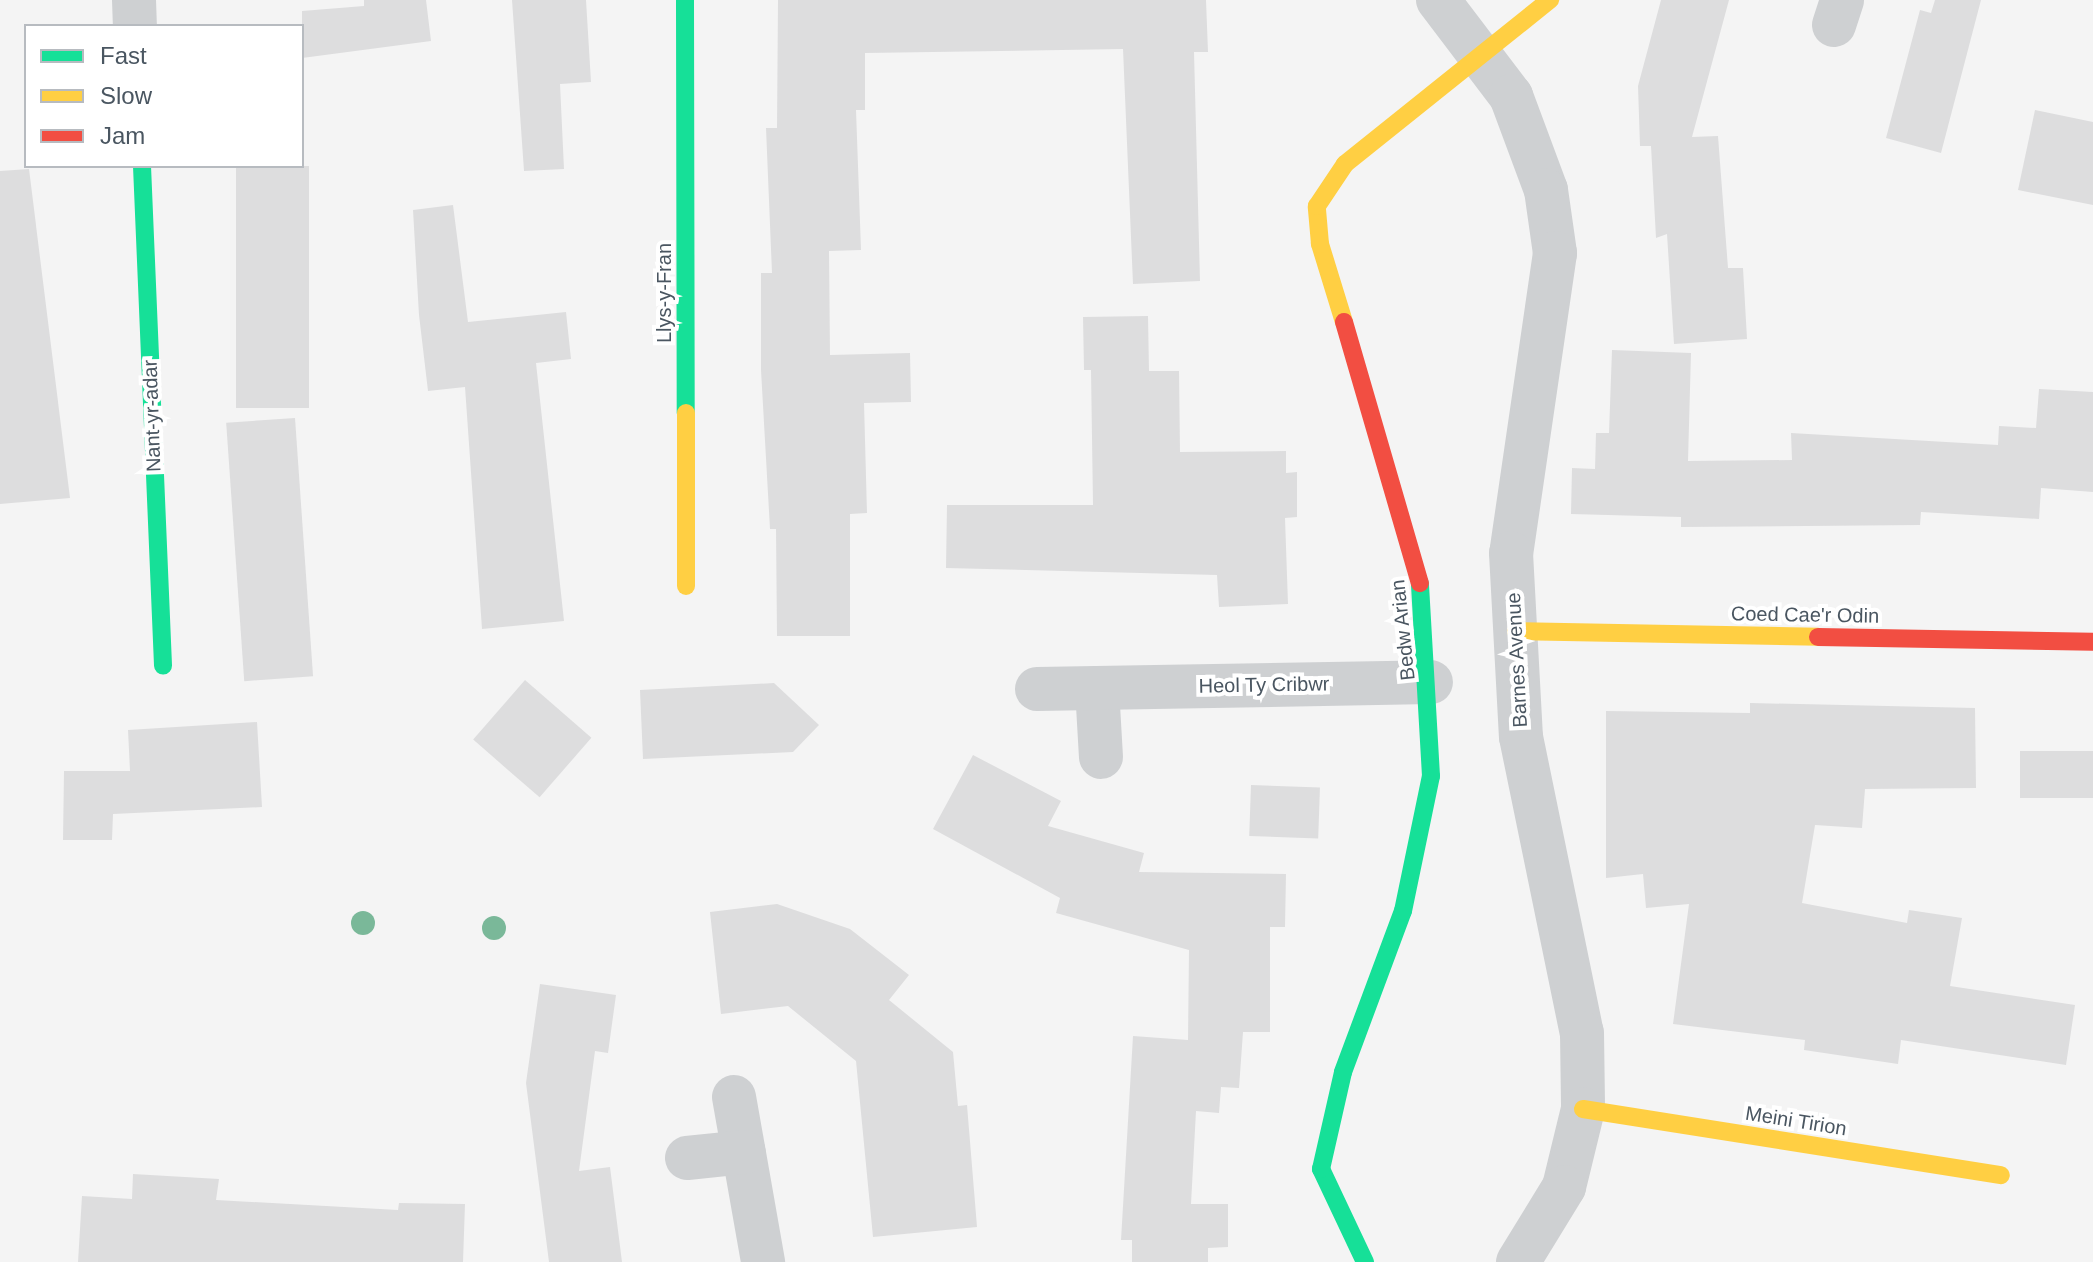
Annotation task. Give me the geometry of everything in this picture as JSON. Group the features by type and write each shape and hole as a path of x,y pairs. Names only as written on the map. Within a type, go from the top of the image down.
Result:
{"street":[{"path":"134,0 135,24"},
{"name":"Llys-y-Fran","path":"685,0 686,586"},
{"name":"Barnes Avenue","path":"1438,0 1511,96 1535,151 1555,253 1515,496 1516,631 1521,737 1580,1019 1583,1109 1564,1187 1518,1262"},
{"name":"Bedw Arian","path":"1365,1262 1321,1169 1343,1072 1403,911 1431,776 1431,682 1417,558 1320,244 1317,206 1345,164 1550,0"},
{"name":"Nant-yr-adar","path":"142,168 163,666"},
{"name":"Coed Cae'r Odin","path":"1516,631 2093,642"},
{"name":"Heol Ty Cribwr","path":"1037,689 1431,682"},
{"path":"1097,688 1101,757"},
{"path":"734,1097 763,1262"},
{"name":"Meini Tirion","path":"1583,1109 2001,1175"},
{"path":"687,1158 744,1152"}],"building":[{"path":"364,0 426,0 431,41 304,58 302,11 364,6"},
{"path":"512,0 586,0 591,82 560,84 564,169 524,171"},
{"path":"778,0 1206,0 1208,52 1194,52 1200,281 1133,284 1123,49 865,53 865,110 856,110 861,250 829,251 830,355 910,353 911,402 864,403 867,513 850,514 850,636 777,636 776,529 770,529 761,370 761,273 772,273 766,128 777,128"},
{"path":"1661,0 1729,0 1692,137 1718,136 1728,268 1743,268 1747,339 1674,344 1667,234 1656,238 1651,146 1640,146 1638,86"},
{"path":"1935,0 1981,0 1941,153 1886,138 1920,10 1931,13"},
{"path":"2035,110 2093,122 2093,205 2018,190"},
{"path":"309,166 309,408 236,408 236,168"},
{"path":"29,169 70,498 0,504 0,171"},
{"path":"453,205 468,322 566,312 571,359 536,363 564,621 482,629 465,387 428,391 419,315 413,210"},
{"path":"1148,316 1149,371 1179,371 1180,452 1286,451 1286,473 1297,472 1297,517 1285,518 1288,604 1219,607 1217,575 946,568 947,505 1093,505 1091,370 1084,370 1083,317"},
{"path":"1612,350 1691,353 1688,461 1792,460 1791,433 1998,445 1999,426 2036,428 2039,389 2093,392 2093,492 2041,488 2039,519 1921,512 1920,525 1681,527 1681,517 1571,514 1572,468 1595,469 1596,433 1609,433"},
{"path":"295,418 313,676 244,681 226,423"},
{"path":"525,680 591,738 540,797 473,740"},
{"path":"774,683 819,725 793,752 643,759 640,690"},
{"path":"1750,703 1975,708 1976,788 1865,789 1862,828 1815,825 1802,903 1907,923 1909,910 1962,918 1950,986 2075,1005 2066,1065 1901,1040 1898,1064 1804,1050 1805,1040 1673,1024 1689,904 1646,908 1643,874 1606,878 1606,711 1750,713"},
{"path":"257,722 262,807 113,814 112,840 63,840 64,771 130,771 128,730"},
{"path":"2020,751 2093,751 2093,798 2020,798"},
{"path":"973,755 1061,801 1048,826 1144,853 1139,872 1286,874 1285,927 1270,927 1270,1032 1243,1032 1239,1088 1221,1087 1219,1113 1196,1111 1191,1204 1228,1204 1228,1247 1208,1248 1208,1262 1132,1262 1132,1240 1121,1240 1133,1036 1188,1040 1189,950 1056,913 1060,898 933,829"},
{"path":"1251,785 1320,787 1318,838 1249,836"},
{"path":"777,904 850,929 909,975 889,1000 953,1052 958,1106 967,1105 977,1227 873,1237 856,1061 788,1006 721,1014 710,912"},
{"path":"540,984 616,995 608,1053 595,1051 579,1171 610,1167 622,1262 549,1262 526,1083"},
{"path":"133,1174 219,1179 216,1200 398,1210 399,1203 465,1204 463,1262 78,1262 82,1196 132,1199"}],"traffic: fast":[{"path":"685,0 686,413"},
{"path":"142,168 163,666"},
{"path":"1365,1262 1321,1169 1343,1072 1403,911 1431,776 1420,583"}],"traffic: slow":[{"path":"1344,322 1320,244 1317,206 1345,164 1550,0"},
{"path":"686,413 686,586"},
{"path":"1516,631 1818,637"},
{"path":"1583,1109 2001,1175"}],"traffic: jam":[{"path":"1344,322 1420,583"},
{"path":"1818,637 2093,642"}]}
